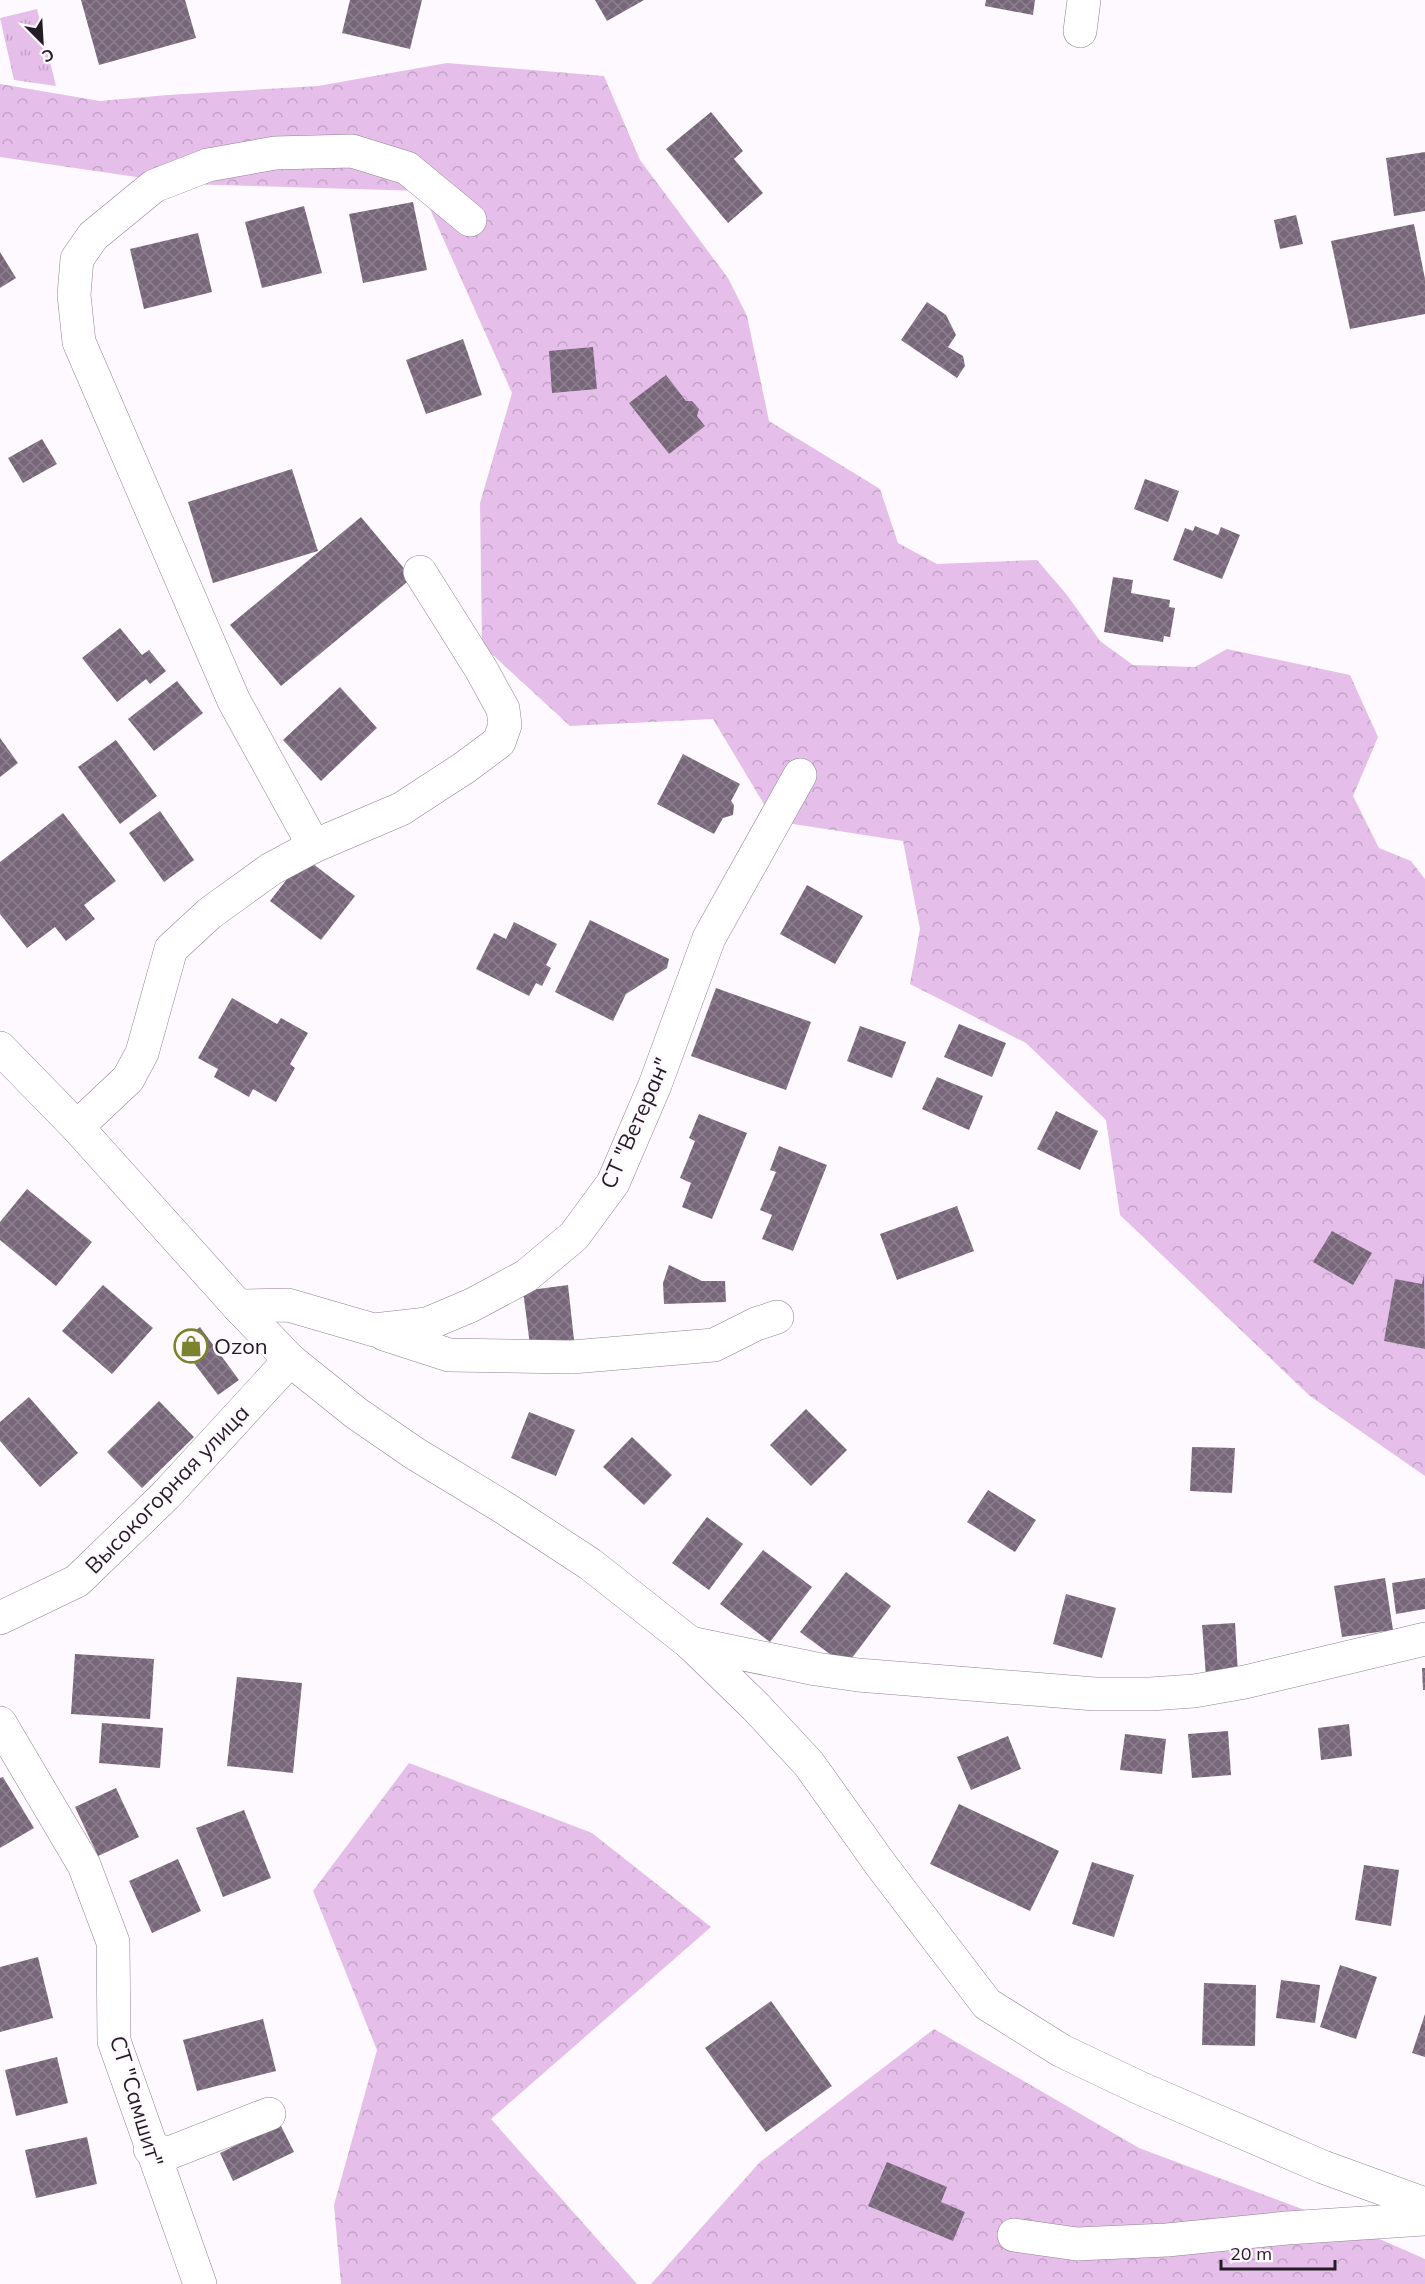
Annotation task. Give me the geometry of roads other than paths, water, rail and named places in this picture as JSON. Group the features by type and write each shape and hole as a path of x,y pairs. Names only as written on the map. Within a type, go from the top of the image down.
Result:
{"street":[{"path":"314,846 234,701 79,342 74,295 77,259 93,236 154,186 208,165 275,153 352,151 407,168 470,220"},
{"path":"77,1127 129,1080 142,1053 171,949 210,913 271,869 314,846 401,809 499,742 506,725 503,709 481,669 420,572"},
{"name":"СТ \"Ветеран\"","path":"238,1306 288,1305 374,1330 428,1324 472,1305 526,1276 574,1236 613,1183 655,1085 709,938 800,775"},
{"path":"0,1048 77,1127 238,1306 290,1360 356,1413 414,1453 590,1564 690,1642 756,1707 809,1764 880,1865 987,2004 1062,2051 1142,2089 1323,2167 1425,2204"},
{"path":"374,1330 449,1355 572,1357 714,1345 756,1324 777,1317"},
{"name":"Высокогорная улица","path":"0,1618 77,1581 166,1495 290,1360"},
{"path":"690,1642 807,1667 858,1675 1095,1694 1150,1694 1194,1691 1245,1682 1425,1639"},
{"name":"СТ \"Самшит\"","path":"0,1723 84,1865 113,1942 114,2041 150,2149 200,2284"},
{"path":"150,2149 169,2153 269,2114"},
{"path":"1014,2235 1088,2244 1167,2240 1287,2228 1425,2219"}],"place":[{"name":"Ozon","path":"191,1346"}]}
